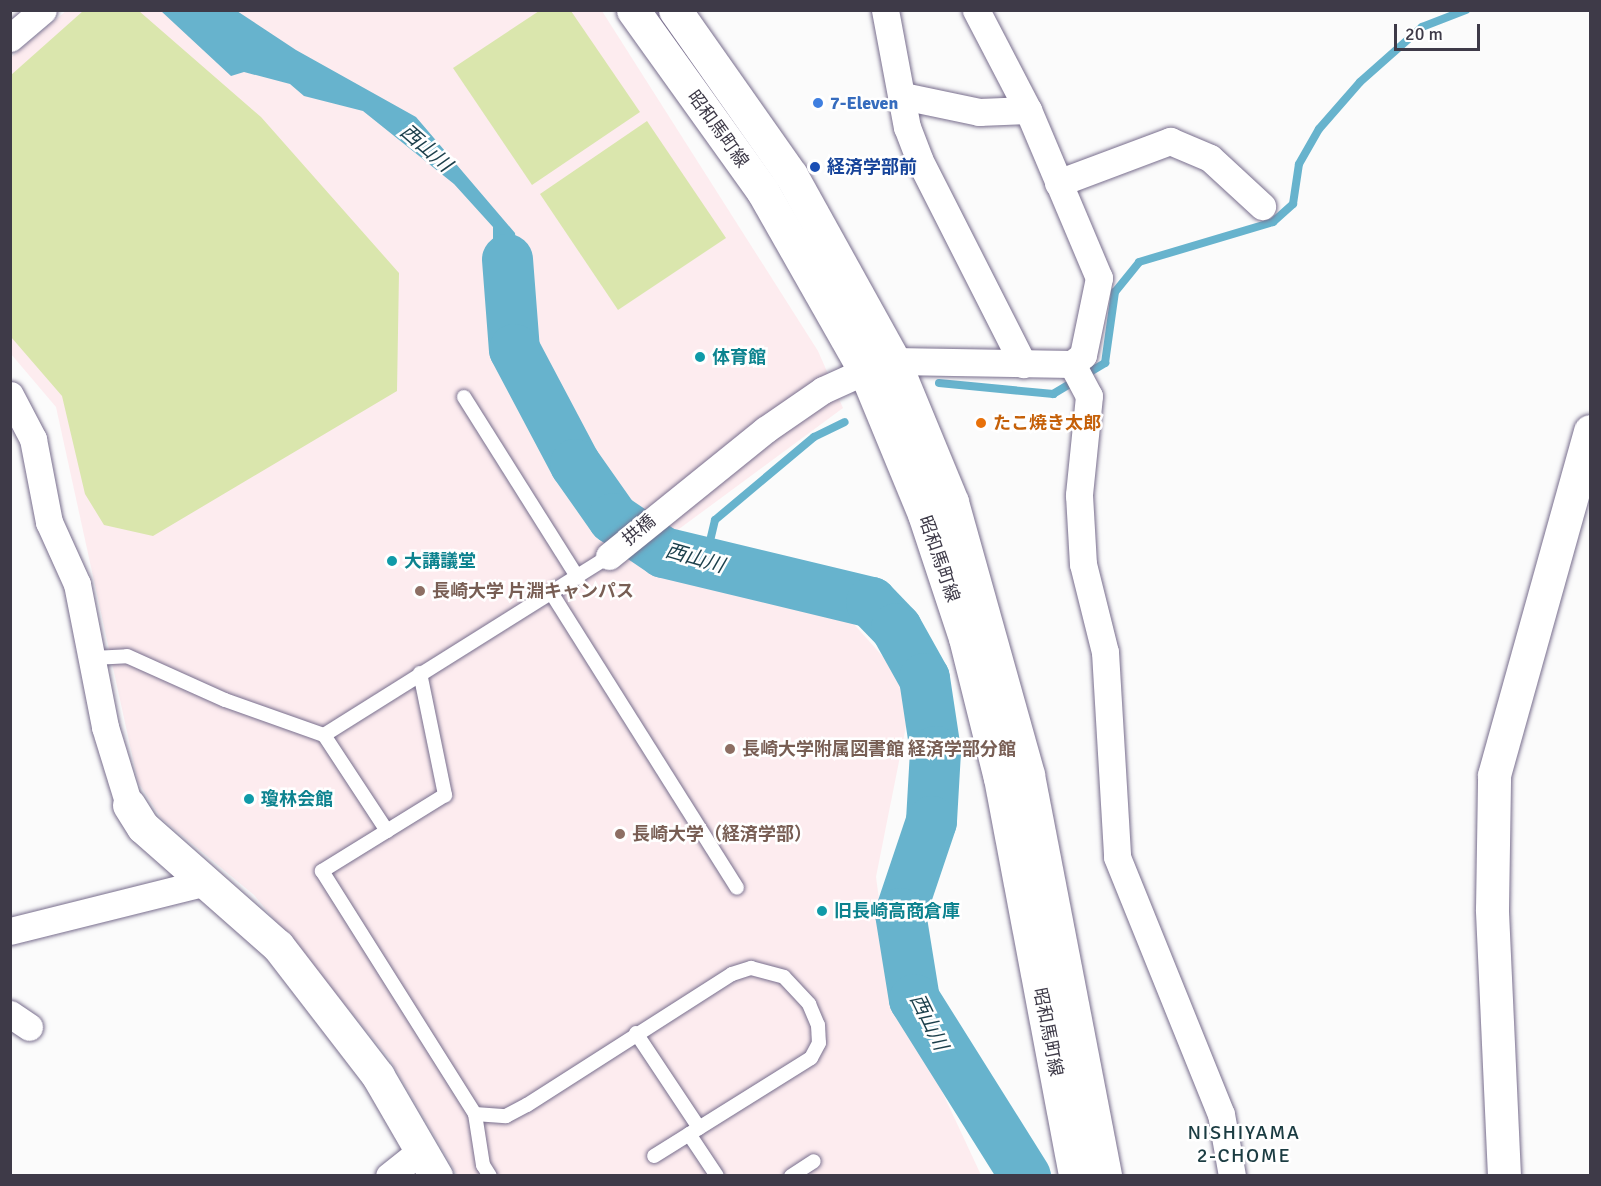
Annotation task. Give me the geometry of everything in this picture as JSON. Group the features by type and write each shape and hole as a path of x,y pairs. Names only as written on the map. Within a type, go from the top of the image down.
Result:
{"main road":[{"name":"昭和馬町線","path":"633,10 762,190 879,366 965,638 1000,778 1075,1176"},
{"name":"昭和馬町線","path":"675,10 791,176 879,366 952,502 1025,764 1105,1176"},
{"path":"1504,1176 1492,909 1494,775 1590,432"},
{"path":"129,805 143,827 278,946 378,1076 430,1162"}],"street":[{"path":"10,38 43,10"},
{"path":"885,10 903,96 920,159 1023,364"},
{"path":"976,10 1028,111 1099,278 1089,342 1076,370"},
{"path":"903,96 979,112 1028,111"},
{"path":"1058,183 1170,141 1210,158 1262,206"},
{"path":"879,366 1023,364 1076,370"},
{"name":"拱橋","path":"609,556 670,505 813,396 879,366"},
{"path":"1076,370 1089,396 1088,446 1079,495 1083,564 1105,652 1117,857 1221,1114 1232,1176"},
{"path":"10,395 33,439 48,522 77,584 105,727 129,805"},
{"path":"10,948 20,929 207,882"},
{"path":"389,1176 430,1162"}],"lane":[{"path":"464,397 578,578"},
{"path":"324,735 420,673 578,578 609,556"},
{"path":"552,594 737,888"},
{"path":"93,658 127,657 324,735 387,831"},
{"path":"420,673 445,795 322,871 476,1114 483,1165 490,1176"},
{"path":"476,1114 506,1116 707,987 751,968 784,977 809,1004 819,1043 811,1058 654,1156"},
{"path":"636,1033 694,1131 717,1176"},
{"path":"791,1176 814,1161"}],"shaded area":[{"name":"長崎大学 片淵キャンパス","path":"66,11 602,11 818,351 843,408 637,560 853,623 901,677 909,711 876,877 890,980 981,1175 457,1175 389,1058 254,895 161,818 138,782 56,407 11,354 10,58"}],"green space":[{"path":"83,11 139,11 261,117 399,273 397,391 153,536 104,525 85,494 62,396 11,337 11,75"},
{"path":"539,11 571,11 640,112 532,185 453,68"},
{"path":"647,121 726,238 618,310 540,194"}],"water":[{"path":"161,11 237,11 296,50 416,117 515,233 525,324 499,334 493,297 493,227 454,184 363,111 304,96 290,84 244,72 231,76"}],"waterway":[{"path":"939,383 1053,394 1105,363 1115,292 1139,262 1273,222 1293,204 1299,164 1319,129 1360,82 1422,27 1466,10"},
{"name":"西山川","path":"507,259 514,349 575,464 613,518 663,552 871,602 896,628 924,678 935,751 931,821 900,913 914,999 1025,1176"},
{"path":"705,562 715,520 814,437 845,422"}],"place":[{"name":"7-Eleven","path":"818,103"},
{"name":"経済学部前","path":"815,167"},
{"name":"体育館","path":"700,357"},
{"name":"たこ焼き太郎","path":"981,423"},
{"name":"大講議堂","path":"392,561"},
{"name":"長崎大学 片淵キャンパス","path":"420,591"},
{"name":"長崎大学附属図書館 経済学部分館","path":"730,749"},
{"name":"瓊林会館","path":"249,799"},
{"name":"長崎大学（経済学部）","path":"620,834"},
{"name":"旧長崎高商倉庫","path":"822,911"}],"district":[{"name":"NISHIYAMA 2-CHOME","path":"1244,1144"}]}
